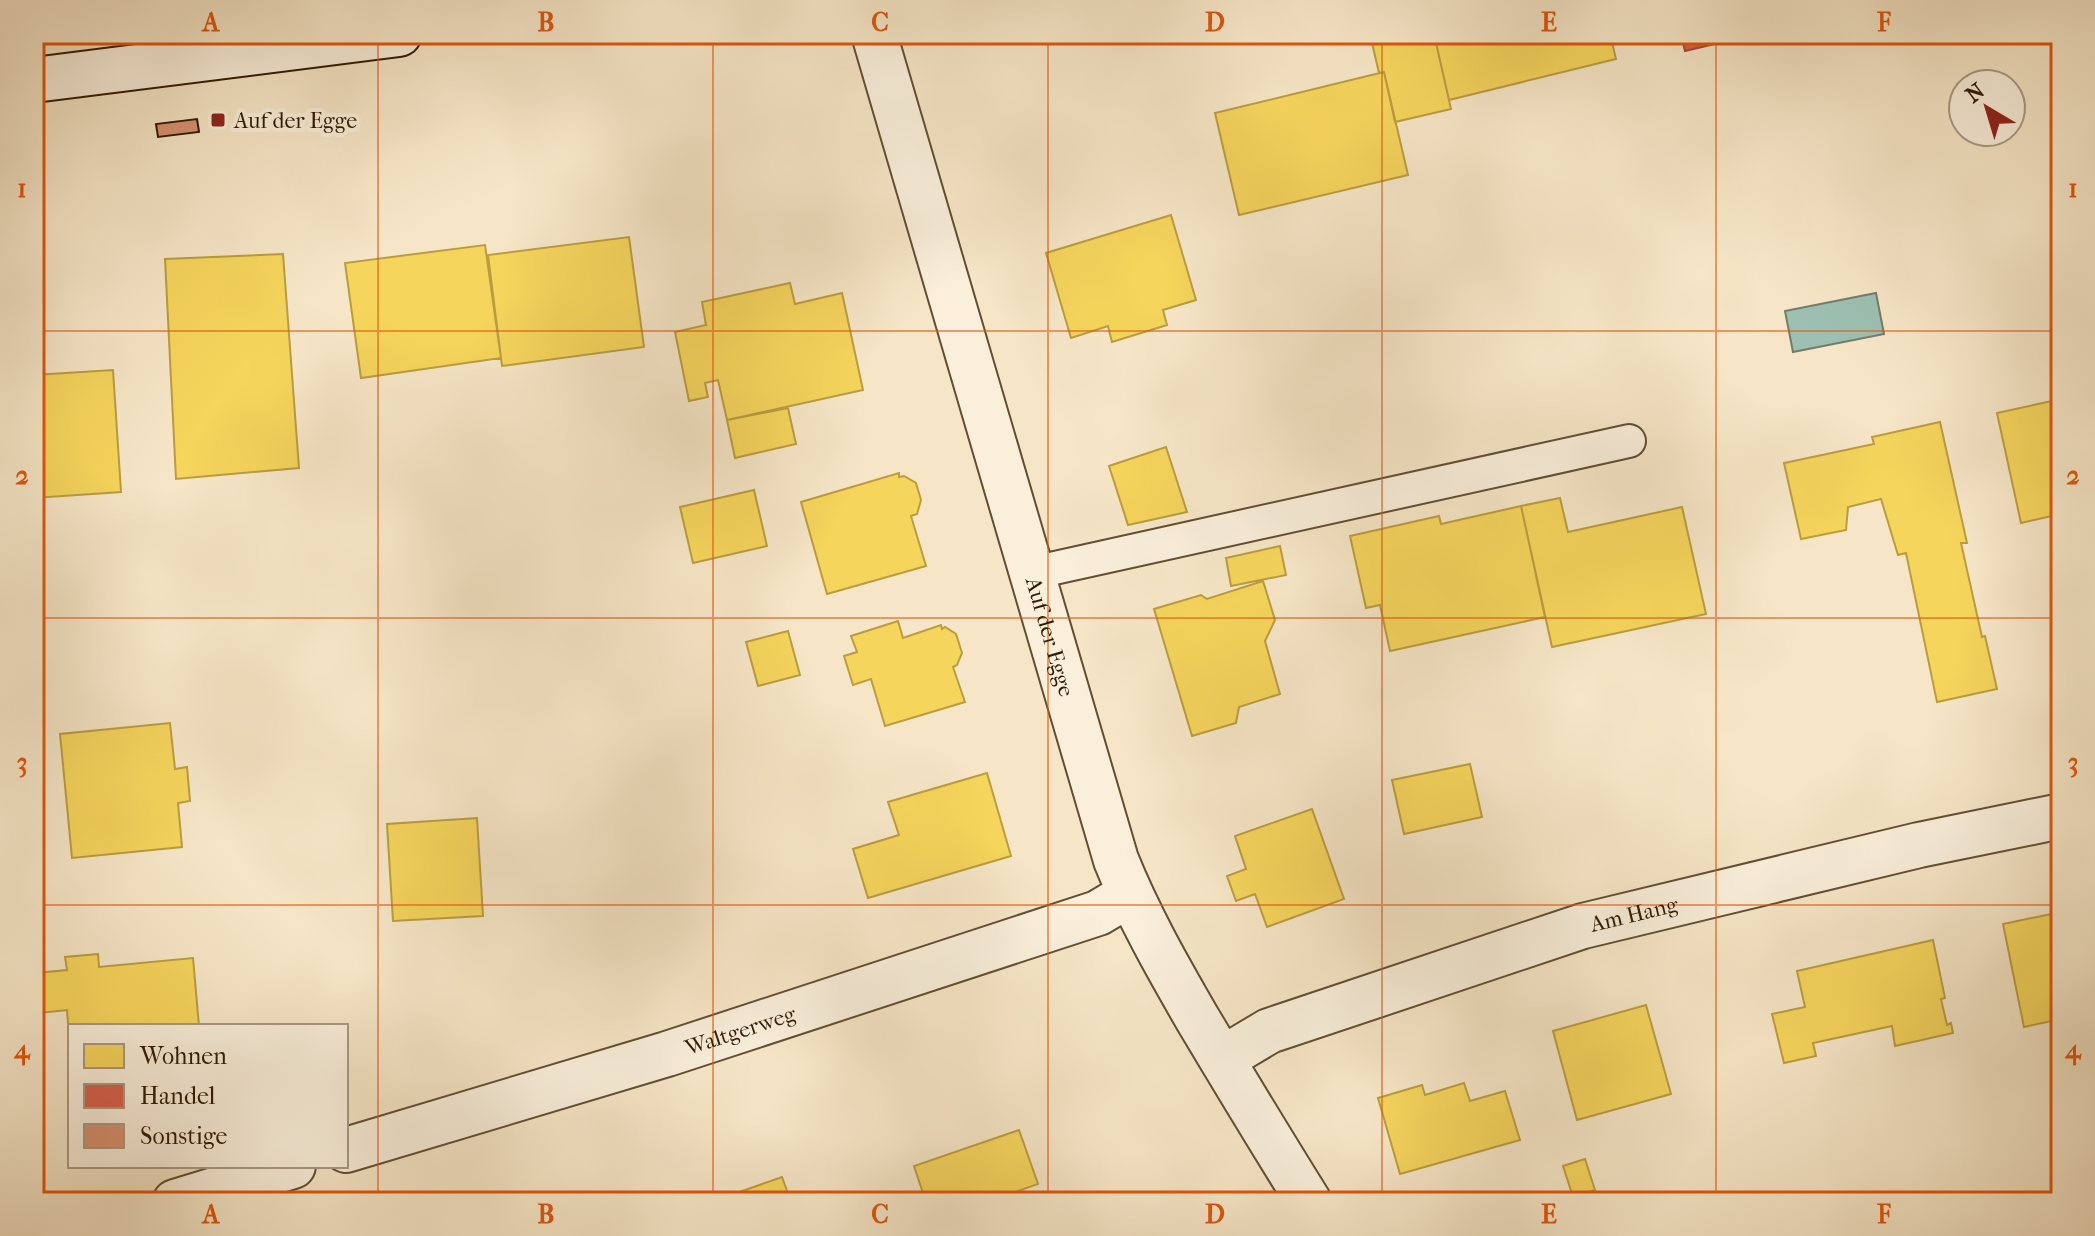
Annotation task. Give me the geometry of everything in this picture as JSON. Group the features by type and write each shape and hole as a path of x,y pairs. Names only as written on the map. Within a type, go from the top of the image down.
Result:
{"street":[{"path":"34,80 399,34"},
{"name":"Auf der Egge","path":"874,34 1116,860 1157,948 1309,1202"},
{"name":"Am Hang","path":"1222,1059 1269,1031 1583,926 1919,845 2061,816"},
{"name":"Waltgerweg","path":"348,1149 667,1054 1098,913 1130,894"},
{"path":"175,1202 286,1168"}],"lane":[{"path":"1032,573 1629,441"}],"shaded area":[{"path":"1876,293 1884,334 1793,352 1785,311"}],"building: Wohnen":[{"path":"1370,34 1434,34 1451,109 1395,122 1384,72 1379,73"},
{"path":"1434,34 1610,34 1616,59 1449,100"},
{"path":"1384,72 1408,175 1239,215 1215,113"},
{"path":"1171,215 1196,300 1163,310 1167,325 1112,342 1108,326 1071,338 1046,253"},
{"path":"629,237 644,347 502,366 488,255"},
{"path":"485,245 501,358 361,378 345,263"},
{"path":"283,254 299,468 176,479 165,259"},
{"path":"790,283 795,304 842,293 863,390 727,420 718,380 705,383 708,397 689,401 675,332 706,325 702,302"},
{"path":"113,370 121,492 34,498 34,375"},
{"path":"2061,399 2061,514 2021,523 1997,413"},
{"path":"788,408 796,444 735,458 727,420"},
{"path":"1940,422 1967,543 1961,543 1997,689 1937,702 1906,553 1898,555 1881,499 1848,507 1846,530 1801,539 1784,463 1874,444 1872,437"},
{"path":"1166,447 1187,512 1128,525 1109,466"},
{"path":"899,473 899,477 904,476 916,483 921,500 917,514 911,516 926,566 827,594 801,502"},
{"path":"754,490 767,546 693,563 680,507"},
{"path":"1560,498 1568,532 1682,507 1706,614 1552,647 1521,506"},
{"path":"1521,506 1545,617 1390,651 1380,605 1366,608 1350,536 1439,516 1441,524"},
{"path":"1280,546 1286,575 1231,586 1226,558"},
{"path":"1263,581 1275,620 1265,641 1280,694 1239,707 1236,723 1192,736 1154,609 1201,595 1207,599"},
{"path":"898,621 903,638 941,625 942,629 945,627 956,634 962,653 953,667 965,702 885,726 871,679 853,685 844,656 857,652 851,636"},
{"path":"788,631 800,675 758,686 746,642"},
{"path":"170,723 175,769 187,767 190,801 178,803 182,847 72,858 60,734"},
{"path":"1470,764 1482,817 1404,834 1392,780"},
{"path":"987,773 1011,856 868,898 853,849 899,835 888,802"},
{"path":"1312,809 1344,899 1267,927 1255,894 1236,901 1227,876 1246,869 1235,836"},
{"path":"477,818 483,916 393,921 387,824"},
{"path":"2061,912 2061,1019 2024,1027 2003,924"},
{"path":"1933,940 1945,998 1941,999 1947,1025 1951,1023 1953,1033 1895,1046 1892,1026 1813,1043 1816,1056 1784,1063 1772,1014 1805,1007 1797,971"},
{"path":"98,954 99,967 193,958 199,1024 68,1024 67,1010 39,1013 36,973 67,970 65,957"},
{"path":"1646,1005 1671,1094 1577,1120 1553,1031"},
{"path":"1464,1083 1470,1101 1505,1091 1520,1140 1400,1174 1378,1098 1422,1085 1425,1095"},
{"path":"1019,1130 1038,1184 987,1202 926,1202 914,1166"},
{"path":"1585,1159 1595,1190 1573,1197 1563,1166"},
{"path":"782,1177 791,1202 711,1202"}],"building: Handel":[{"path":"1681,34 1717,34 1719,43 1685,51"}],"building: Sonstige":[{"path":"197,119 199,132 158,137 156,124"}],"place":[{"name":"Auf der Egge","path":"218,120"}]}
